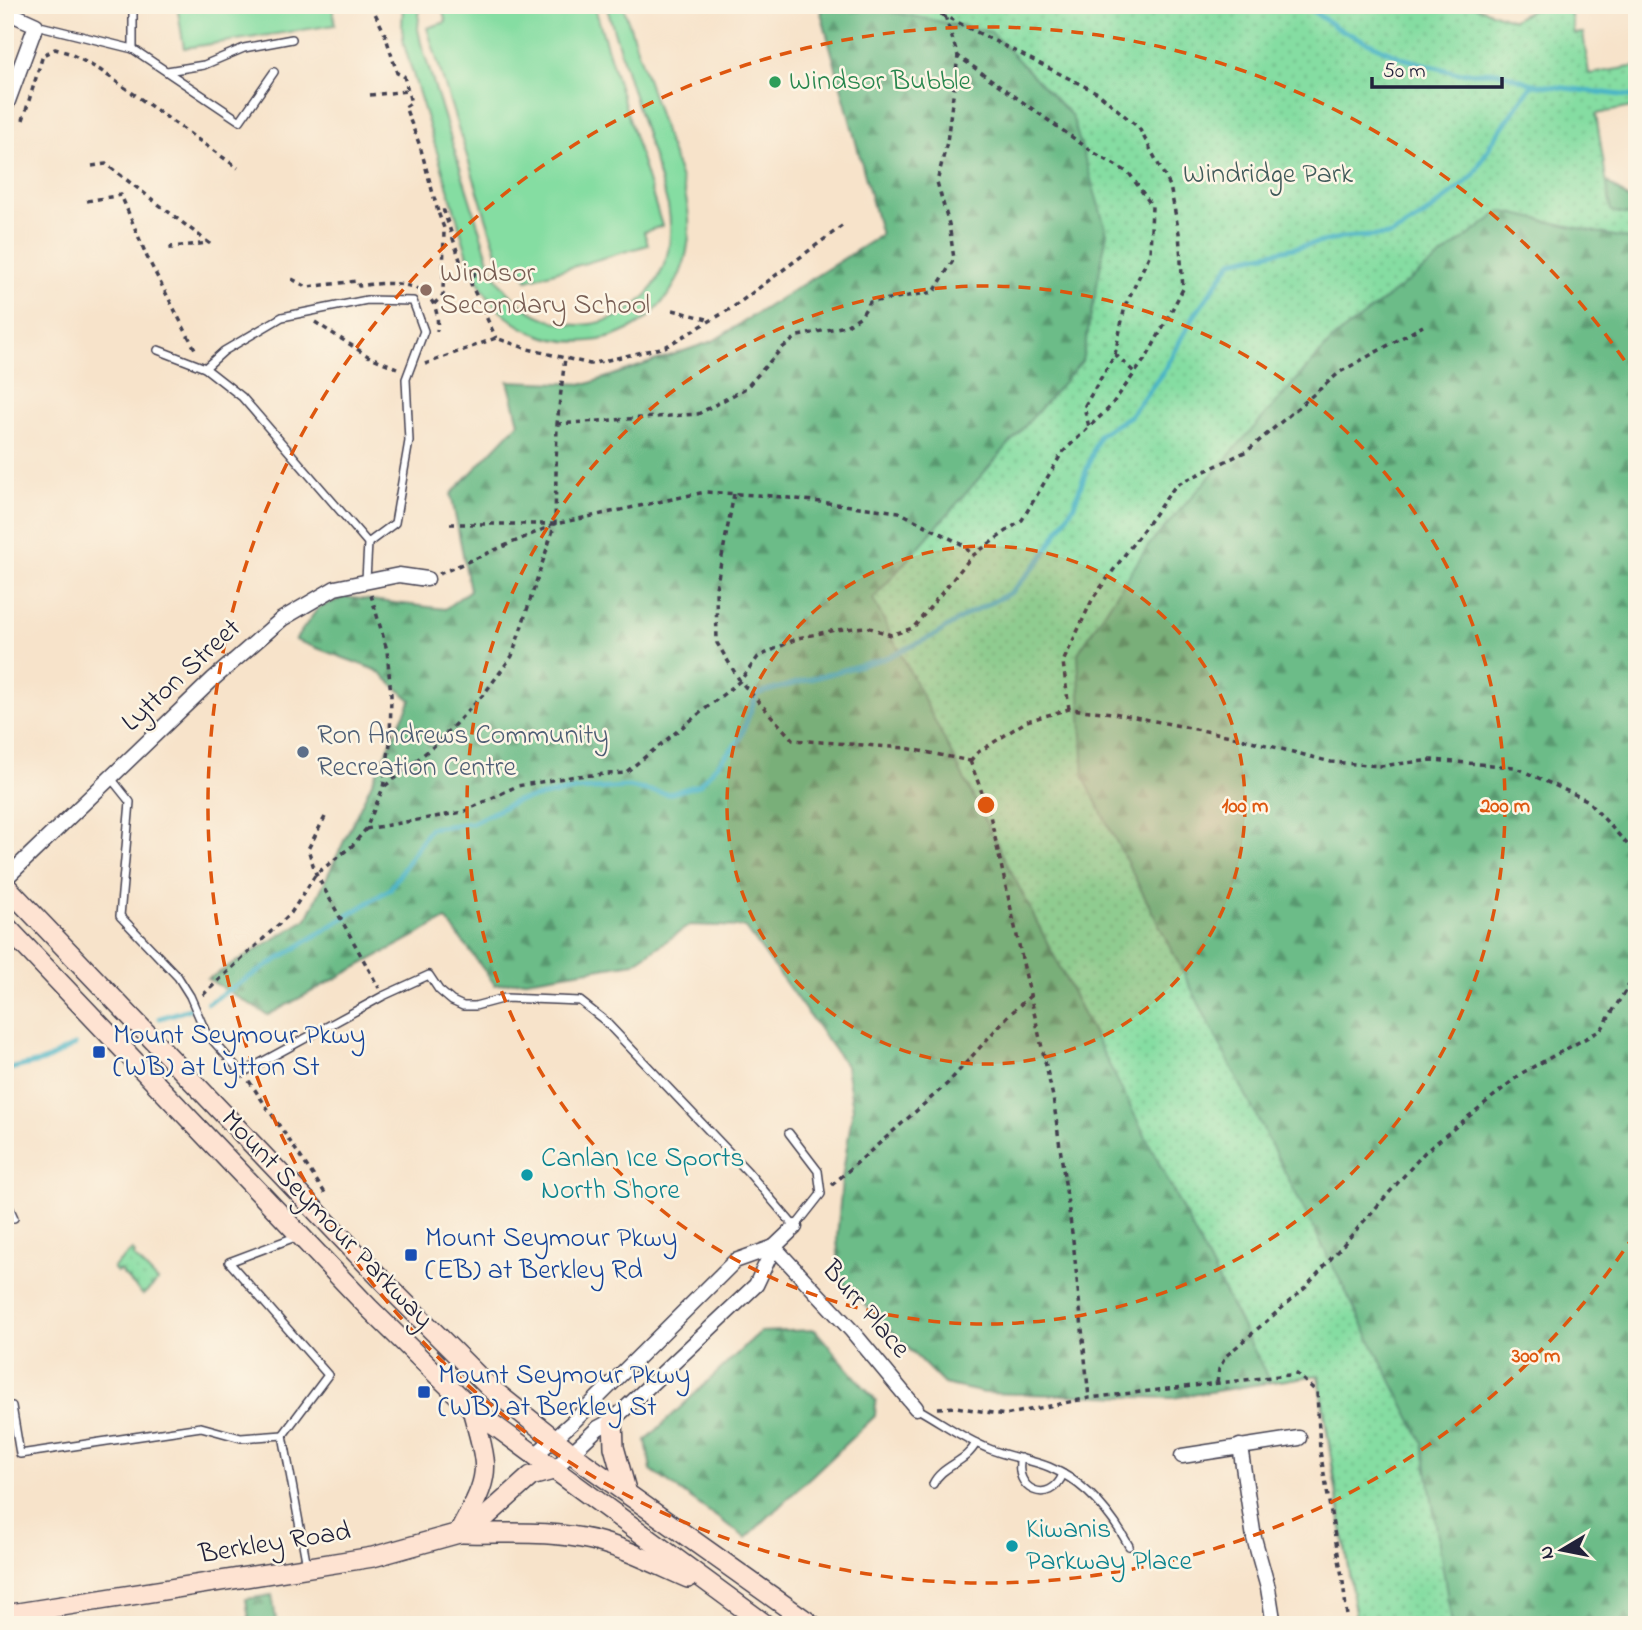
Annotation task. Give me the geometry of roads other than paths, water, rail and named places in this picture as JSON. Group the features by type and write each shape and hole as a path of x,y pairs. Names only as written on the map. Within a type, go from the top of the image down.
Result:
{"main road":[{"name":"Mount Seymour Parkway","path":"5,885 449,1350 489,1387 572,1452 812,1625"},
{"name":"Mount Seymour Parkway","path":"5,925 369,1308 472,1409 766,1625"},
{"path":"472,1409 484,1458 484,1475 476,1499 458,1533 558,1535 590,1540 637,1556 721,1593"},
{"path":"613,1420 614,1447 626,1490"},
{"path":"531,1476 534,1456"},
{"name":"Berkley Road","path":"5,1615 373,1557 458,1533 480,1522 531,1476 553,1470"}],"street":[{"path":"5,11 36,25 5,108"},
{"name":"Lytton Street","path":"5,879 213,679 282,619 335,588 399,575 427,579"},
{"name":"Berkley Road","path":"553,1470 598,1428 613,1420 756,1285 774,1247 796,1227"},
{"name":"Berkley Road","path":"534,1456 573,1422 735,1261 774,1247"},
{"name":"Burr Place","path":"774,1247 852,1331 916,1408"},
{"path":"1182,1456 1299,1438"},
{"path":"1240,1446 1257,1555 1268,1588 1274,1625"}],"lane":[{"path":"132,5 133,49"},
{"path":"36,25 133,49 240,121 274,72"},
{"path":"166,71 204,65 244,48 292,39"},
{"path":"205,368 225,351 282,317 367,300 413,301 424,331 406,379 409,441 395,523 368,543"},
{"path":"159,349 205,368 243,397 368,543 366,580"},
{"path":"109,777 130,802 120,916 178,976 206,1033 242,1073 383,996 429,975 439,990 463,1006 475,1006 505,998 580,1001 604,1020 748,1172 796,1227 821,1194 818,1171 789,1133"},
{"path":"5,1198 14,1218"},
{"path":"301,1234 229,1262 328,1375 283,1435 307,1567"},
{"path":"12,1406 20,1454 201,1427 242,1438 283,1435"},
{"path":"916,1408 976,1443 1063,1474 1100,1504 1117,1524 1129,1546"},
{"path":"933,1484 941,1473 964,1459 976,1443"},
{"path":"1021,1458 1023,1483 1041,1492 1057,1487 1063,1474"}],"waterway":[{"path":"1304,5 1337,28 1402,58 1457,73 1498,72 1533,84 1637,97"},
{"path":"208,1003 390,889 430,828 472,823 516,801 575,790 628,787 668,794 699,785 739,741 757,694 886,658 935,635 968,614 1012,592 1042,558 1074,505 1099,435 1130,416 1165,369 1194,316 1232,261 1341,238 1391,235 1425,215 1473,176 1495,137 1533,84"},
{"path":"160,1018 190,1009"},
{"path":"5,1070 44,1061 75,1045"}],"place":[{"name":"Windsor Bubble","path":"775,82"},
{"name":"Windsor Secondary School","path":"426,290"},
{"name":"Ron Andrews Community Recreation Centre","path":"303,752"},
{"name":"Mount Seymour Pkwy (WB) at Lytton St","path":"99,1052"},
{"name":"Canlan Ice Sports North Shore","path":"527,1175"},
{"name":"Mount Seymour Pkwy (EB) at Berkley Rd","path":"411,1255"},
{"name":"Mount Seymour Pkwy (WB) at Berkley St","path":"424,1392"},
{"name":"Kiwanis Parkway Place","path":"1012,1546"}],"park label":[{"name":"Windridge Park","path":"1268,175"}]}
